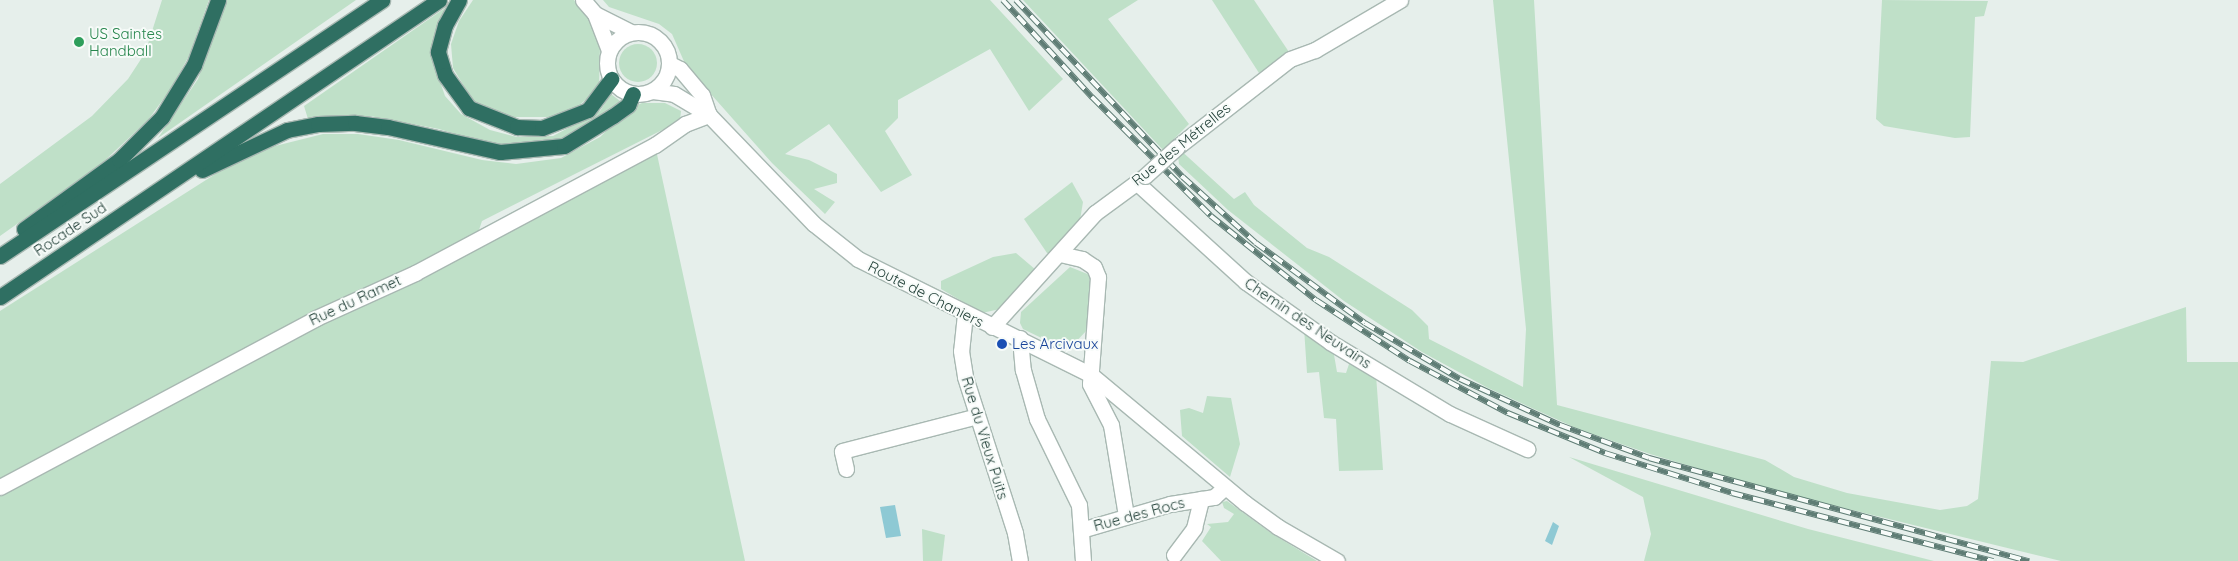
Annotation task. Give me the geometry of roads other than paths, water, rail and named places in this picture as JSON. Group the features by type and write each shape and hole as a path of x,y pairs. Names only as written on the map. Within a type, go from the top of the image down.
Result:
{"highway":[{"path":"0,248 119,160 162,117 194,65 218,0"},
{"path":"0,256 382,0"},
{"path":"160,190 439,0"},
{"path":"459,0 445,25 438,52 445,75 469,108 517,127 542,128 588,110 611,79"},
{"path":"160,190 287,130 318,124 354,123 388,127 500,152 564,146 628,105 633,94"},
{"name":"Rocade Sud","path":"0,297 160,190"}],"street":[{"path":"583,0 595,14 610,50"},
{"name":"Rue des Métrelles","path":"992,327 1060,254 1095,213 1141,179 1177,147 1290,60 1315,50 1400,0"},
{"path":"595,14 631,32 649,33 661,41 670,64 680,70 702,95 709,115"},
{"path":"631,32 616,41 610,50 607,65 611,79 620,88 633,94 653,91 674,94 709,115"},
{"path":"653,91 662,83 670,64"},
{"name":"Route de Chaniers","path":"709,115 814,224 842,247 882,273 992,327 1020,338 1090,374 1225,487 1278,526 1337,561"},
{"name":"Rue du Ramet","path":"0,487 316,318 415,273 655,145 685,124 709,115"},
{"name":"Chemin des Neuvains","path":"1141,179 1246,282 1330,342 1450,414 1527,449"},
{"path":"1060,254 1082,259 1094,267 1098,277 1090,384 1111,425 1126,516"},
{"name":"Rue du Vieux Puits","path":"965,314 962,351 977,416 1015,533 1020,561"},
{"path":"1020,338 1023,370 1037,419 1079,506 1081,530"},
{"path":"846,468 842,451 977,416"},
{"name":"Rue des Rocs","path":"1083,561 1081,530 1126,516 1214,497 1225,487"},
{"path":"1174,555 1194,528 1201,499"}],"water":[{"path":"895,505 901,536 886,538 880,507"},
{"path":"1553,522 1559,526 1552,545 1545,541"}],"railway":[{"path":"1003,0 1092,97 1211,216 1316,300 1410,361 1508,413 1605,453 1732,493 1993,561"},
{"path":"1016,0 1183,177 1256,243 1365,323 1460,379 1560,425 1649,458 2029,561"}],"place":[{"name":"US Saintes Handball","path":"79,42"},
{"name":"Les Arcivaux","path":"1002,344"}]}
